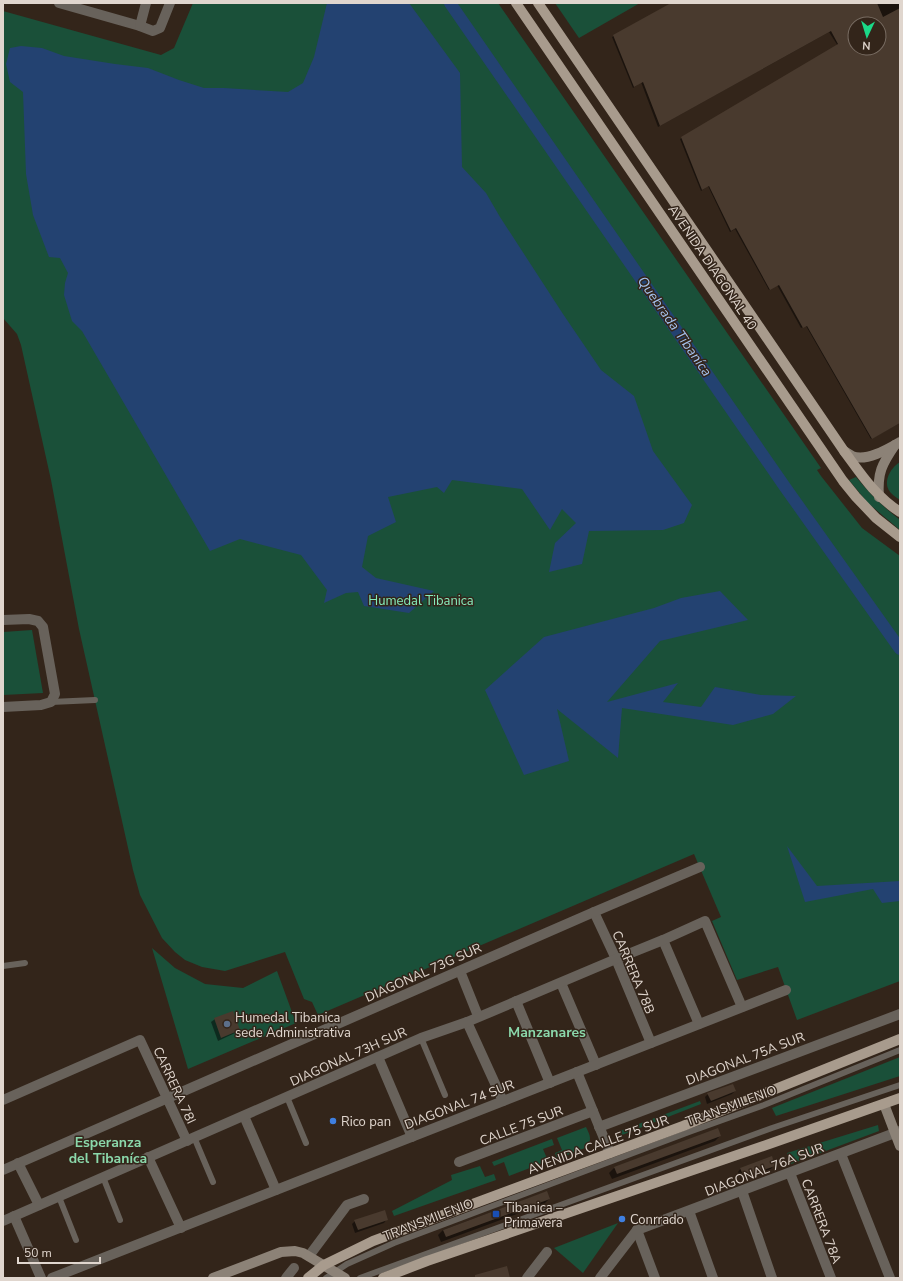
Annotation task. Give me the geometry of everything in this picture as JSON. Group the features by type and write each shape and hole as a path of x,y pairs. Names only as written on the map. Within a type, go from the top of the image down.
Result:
{"main road":[{"name":"AVENIDA DIAGONAL 40","path":"516,3 843,481 876,518 900,537"},
{"name":"AVENIDA DIAGONAL 40","path":"538,3 844,450 879,497 900,512"},
{"name":"AVENIDA CALLE 75 SUR","path":"308,1278 324,1265 373,1241 683,1126 900,1039"},
{"path":"383,1278 427,1261 900,1098"}],"street":[{"path":"58,3 90,7 153,31 160,28 170,3"},
{"path":"140,26 146,3"},
{"path":"844,450 852,456 862,458 870,456 898,443"},
{"path":"879,497 878,484 880,471 885,459 898,443"},
{"path":"3,620 30,619 38,621 43,627 55,694 51,702 41,705 3,707"},
{"name":"DIAGONAL 73G SUR","path":"3,1170 460,970 700,867"},
{"name":"CARRERA 78B","path":"594,912 616,959 650,1043"},
{"name":"DIAGONAL 73H SUR","path":"3,1221 422,1038 467,1022 478,1016 561,983 705,921 742,1007"},
{"path":"663,940 699,1024"},
{"path":"460,970 478,1016"},
{"path":"561,983 596,1065"},
{"name":"DIAGONAL 74 SUR","path":"52,1278 786,990"},
{"path":"516,1001 550,1083"},
{"name":"DIAGONAL 75A SUR","path":"599,1127 900,1014"},
{"path":"467,1022 503,1101"},
{"name":"CARRERA 78I","path":"3,1100 140,1040 167,1098 190,1139"},
{"path":"378,1057 412,1137"},
{"path":"577,1072 610,1153"},
{"path":"884,1104 898,1132 900,1146"},
{"name":"CALLE 75 SUR","path":"459,1162 593,1111"},
{"path":"244,1116 276,1190"},
{"name":"DIAGONAL 76A SUR","path":"637,1230 898,1132"},
{"path":"841,1154 890,1278"},
{"path":"148,1157 181,1228"},
{"path":"18,1163 40,1205"},
{"name":"CARRERA 78A","path":"790,1173 831,1278"},
{"path":"742,1191 772,1278"},
{"path":"309,1256 347,1205 364,1199"},
{"path":"689,1211 713,1278"},
{"path":"14,1216 40,1278"},
{"path":"600,1278 637,1230"},
{"path":"637,1230 655,1278"},
{"path":"214,1278 281,1252 295,1251 309,1256 345,1278"},
{"path":"527,1278 548,1252"},
{"path":"286,1278 294,1268"}],"lane":[{"path":"51,702 95,700"},
{"path":"3,966 25,963"},
{"path":"422,1038 445,1095"},
{"name":"TRANSMILENIO","path":"326,1278 347,1264 394,1243 764,1105 900,1050"},
{"path":"360,1278 772,1128 900,1084"},
{"path":"287,1097 306,1143"},
{"path":"190,1139 213,1182"},
{"path":"104,1177 120,1220"},
{"path":"59,1197 76,1240"}],"green space":[{"name":"Humedal Tibanica","path":"193,3 498,3 821,468 817,470 821,476 862,528 900,556 900,981 797,1020 778,967 737,980 712,921 721,917 694,854 318,1015 312,1002 304,999 285,952 225,971 202,967 185,960 162,938 140,895 133,870 79,629 51,480 21,345 17,334 3,318 3,11 161,55 174,48"},
{"path":"555,3 640,3 579,38"},
{"path":"900,462 900,500 889,490 887,481 890,472"},
{"path":"856,477 876,500 900,520 900,530 868,503 849,480"},
{"path":"32,630 43,693 3,695 3,632"},
{"path":"152,948 175,968 205,984 243,988 277,971 296,1023 188,1069"},
{"path":"900,1057 900,1076 776,1116 772,1108"},
{"path":"700,1101 701,1104 622,1135 620,1131"},
{"path":"878,1125 879,1131 791,1164 787,1153"},
{"path":"586,1127 590,1138 588,1145 585,1148 557,1159 555,1153 562,1150 557,1138"},
{"path":"552,1139 554,1145 543,1149 548,1161 509,1176 504,1162 494,1166 492,1162"},
{"path":"480,1166 485,1177 494,1174 496,1180 394,1216 392,1211 452,1180 451,1175"},
{"path":"618,1223 583,1273 554,1248"}],"water":[{"path":"327,3 409,3 460,73 462,167 486,193 563,314 601,370 634,396 653,451 692,505 684,523 663,530 589,531 582,564 549,572 555,543 576,523 562,509 550,530 522,489 452,480 444,493 437,487 388,497 396,522 368,536 362,567 376,578 434,591 409,613 364,606 358,592 346,593 324,603 327,590 301,555 240,539 210,551 82,331 72,321 64,295 68,273 60,258 49,257 33,215 26,174 23,92 10,82 6,64 10,48 21,46 42,48 64,56 148,68 204,88 288,92 303,83 314,57"},
{"path":"720,591 748,620 660,641 607,702 678,683 663,702 701,707 715,687 761,695 796,696 773,714 733,725 622,708 618,758 557,709 569,761 524,775 485,690 544,637 654,608 681,598"},
{"path":"787,846 817,886 900,881 900,901 882,903 873,889 805,902"}],"building":[{"path":"671,3 877,3 883,16 847,16 847,56 887,56 887,16 885,16 900,8 900,423 872,439 807,326 803,328 779,285 770,290 736,228 731,231 709,186 702,190 681,137 838,44 831,31 660,126 643,82 634,87 613,35"},
{"name":"Humedal Tibanica sede Administrativa","path":"233,1011 240,1030 221,1038 214,1018"},
{"path":"733,1084 736,1091 711,1101 707,1093"},
{"path":"718,1128 721,1136 617,1174 614,1167"},
{"path":"772,1156 775,1166 744,1177 740,1168"},
{"name":"Tibanica – Primavera","path":"547,1191 550,1199 446,1237 443,1230"},
{"path":"385,1210 388,1220 358,1230 354,1220"},
{"path":"507,1266 510,1278 475,1278 475,1275"}],"waterway":[{"name":"Quebrada Tibaníca","path":"450,3 785,487 900,649"}],"place":[{"name":"Humedal Tibanica sede Administrativa","path":"227,1024"},
{"name":"Rico pan","path":"333,1121"},
{"name":"Tibanica – Primavera","path":"496,1214"},
{"name":"Conrrado","path":"622,1219"}],"district":[{"name":"Manzanares","path":"547,1032"},
{"name":"Esperanza del Tibaníca","path":"108,1150"}]}
